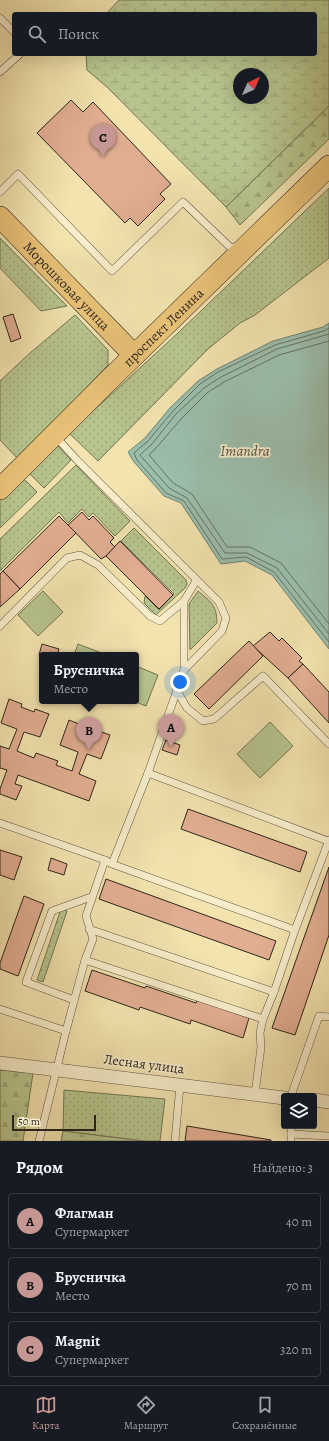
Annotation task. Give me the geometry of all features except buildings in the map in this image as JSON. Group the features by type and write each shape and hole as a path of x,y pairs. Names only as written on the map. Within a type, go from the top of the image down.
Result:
{"main road":[{"name":"проспект Ленина","path":"4,482 329,166"},
{"name":"Морошковая улица","path":"0,217 134,355"}],"street":[{"name":"Лесная улица","path":"0,1063 281,1098"},
{"path":"317,1100 329,1102"}],"lane":[{"path":"0,18 12,30"},
{"path":"0,72 18,56"},
{"path":"0,192 18,174 112,271 183,202 232,248 237,247 253,231 271,222"},
{"path":"54,435 196,581 219,602 226,618 222,631 184,670 176,689 148,773 112,864"},
{"path":"0,626 67,558 80,555 98,565 150,616 160,621 184,601 196,581"},
{"path":"184,601 184,670"},
{"path":"176,689 187,708 202,721 214,719 263,676 329,744"},
{"path":"148,773 329,840 263,1019 260,1032 261,1047 254,1094"},
{"path":"0,823 295,930"},
{"path":"39,1141 74,1000 92,939 86,916 91,897 105,860"},
{"path":"74,1000 26,982 52,911 91,897"},
{"path":"90,929 274,992"},
{"path":"85,960 263,1019"},
{"path":"0,1009 66,1031"},
{"path":"292,1093 319,1016 329,1017"},
{"path":"175,1141 180,1085"},
{"path":"291,1134 329,1136"}],"green space":[{"path":"119,0 329,0 329,106 226,207 107,87 87,70 86,56 317,56 317,12 108,12"},
{"path":"329,106 329,139 240,225 226,207"},
{"path":"329,188 329,258 255,315 240,323 208,349 98,461 69,433 178,333"},
{"path":"0,238 67,306 41,311 0,268"},
{"path":"75,315 108,350 108,365 18,459 0,440 0,381 30,353"},
{"path":"55,443 71,460 44,488 27,471"},
{"path":"76,465 130,521 115,536 93,513 89,517 82,509 68,523 59,512 0,571 0,539"},
{"path":"22,477 37,492 0,528 0,499"},
{"path":"134,528 186,580 187,584 185,588 156,615 144,603 145,596 159,610 174,594 121,541"},
{"path":"43,591 63,612 38,636 18,615"},
{"path":"198,591 212,604 216,612 217,623 190,650 189,604"},
{"path":"78,644 99,652 75,652"},
{"path":"139,667 158,675 146,706 139,703"},
{"path":"270,722 293,746 260,778 237,754"},
{"path":"61,909 67,911 43,982 37,980"},
{"path":"0,1070 33,1073 23,1141 0,1141"},
{"path":"64,1090 165,1099 160,1141 143,1141 63,1131"},
{"path":"63,1131 143,1141 61,1141"}],"water":[{"name":"Imandra","path":"329,323 329,649 272,575 245,561 221,564 181,503 164,496 134,462 128,452 145,438 170,408 198,381 217,369 273,341 323,327"}],"place":[{"name":"Magnit","path":"103,157"},
{"name":"Флагман","path":"171,747"},
{"name":"Брусничка","path":"89,750"}]}
